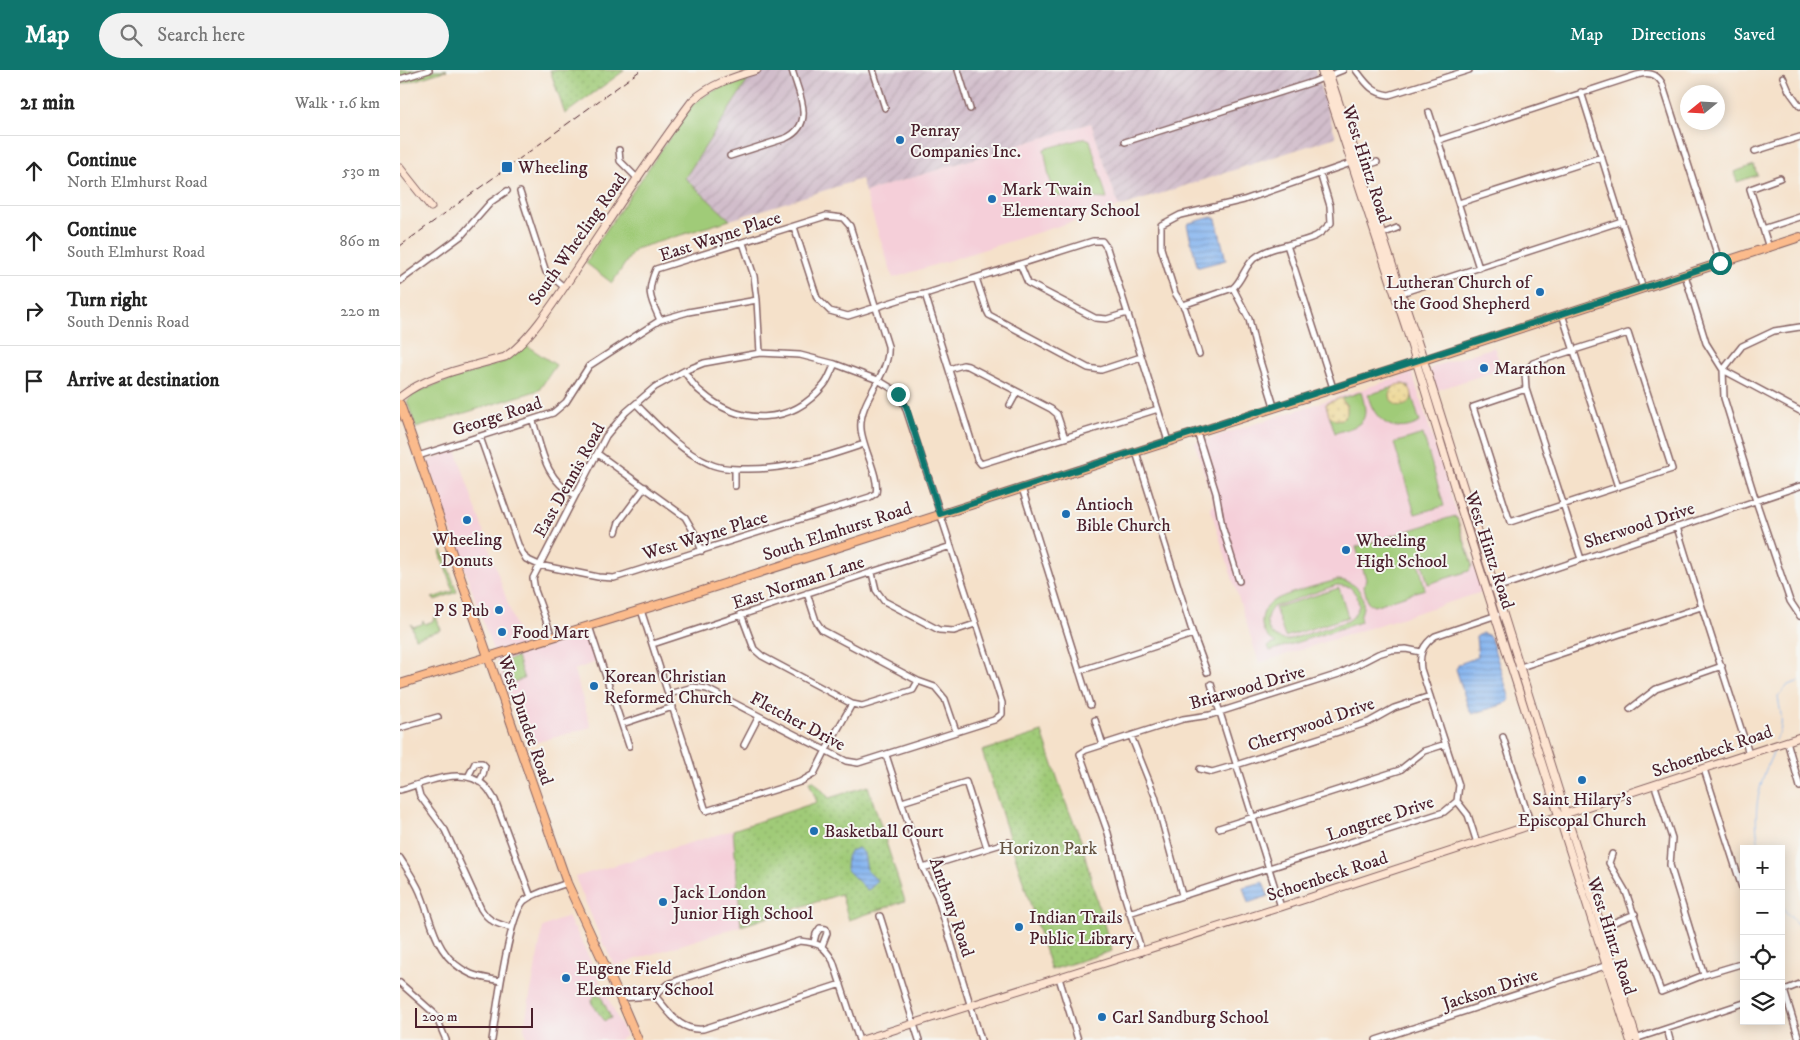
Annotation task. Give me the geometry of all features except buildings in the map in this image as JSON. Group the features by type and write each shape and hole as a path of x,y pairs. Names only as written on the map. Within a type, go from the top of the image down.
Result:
{"main road":[{"name":"South Wheeling Road","path":"400,397 432,378 505,357 515,350 564,287 692,100 714,85 757,70"},
{"name":"West Hintz Road","path":"1321,70 1327,74 1420,361 1634,1040"},
{"name":"West Hintz Road","path":"1355,165 1382,234 1420,361"},
{"path":"400,168 431,207"},
{"name":"South Elmhurst Road","path":"400,684 641,610 1136,452 1800,237"},
{"name":"West Dundee Road","path":"400,404 404,424 418,456 567,883 638,1040"},
{"name":"Schoenbeck Road","path":"860,1040 1142,952 1655,786 1800,737"},
{"name":"West Hintz Road","path":"1563,815 1599,920 1610,965"}],"street":[{"path":"400,79 429,70"},
{"path":"730,156 786,138 794,134 800,126 804,110 792,70"},
{"path":"873,70 885,108"},
{"path":"958,70 970,109"},
{"path":"1125,142 1343,70"},
{"path":"1356,70 1371,88 1379,93 1389,95 1468,70"},
{"path":"1439,140 1644,73 1655,75 1660,80 1720,263"},
{"path":"1783,77 1787,88 1800,106"},
{"path":"1582,92 1643,289"},
{"path":"1429,112 1479,268"},
{"path":"1755,151 1800,137"},
{"path":"619,150 620,161 638,179"},
{"path":"1459,203 1602,157"},
{"path":"1199,354 1161,248 1162,225 1180,215 1244,200 1320,173 1377,162"},
{"path":"1183,305 1233,288 1239,283 1255,257 1318,235 1331,223 1330,206 1320,173"},
{"path":"1769,248 1750,189 1780,178"},
{"path":"400,281 461,236 491,202 507,191"},
{"path":"520,192 546,272 564,287"},
{"name":"East Wayne Place","path":"660,320 652,301 650,284 656,269 826,216 842,218 850,226 876,307"},
{"path":"1763,229 1800,217"},
{"path":"1401,293 1622,221"},
{"path":"794,227 817,298 830,311 848,316 911,296 925,294 1093,241 1102,241 1106,248 1168,441"},
{"path":"1382,234 1398,228"},
{"path":"743,243 754,276 760,353"},
{"path":"1287,245 1333,388"},
{"path":"1020,264 1028,283 1095,318 1107,319 1127,313"},
{"path":"1685,275 1706,342 1723,370 1724,398 1756,501 1790,601 1800,616"},
{"path":"976,278 989,315 1088,368 1101,370 1141,357"},
{"path":"1233,288 1249,319 1255,346 1274,406"},
{"path":"925,294 977,459 981,464 1158,409"},
{"name":"George Road","path":"418,456 533,421 553,413 566,402 589,366 660,320 688,312 757,300"},
{"path":"636,404 663,432 683,449 711,465 735,469 769,470 805,464 864,444 860,429 862,414 887,359 888,350 876,307"},
{"path":"1562,314 1618,487"},
{"path":"1723,370 1742,346 1774,331 1800,327"},
{"path":"1526,388 1473,406 1510,522 1564,504 1672,469 1628,333 1534,363 1526,370 1526,388 1564,504 1581,559"},
{"name":"East Dennis Road","path":"552,637 535,590 533,578 606,436 626,412 655,387 684,371 704,363 760,353 800,355 835,364 878,380 896,391 903,401 1002,703 1002,714"},
{"path":"684,371 699,391 719,406 751,417 769,417 790,413 810,400 825,384 835,364"},
{"path":"949,369 963,365 968,366 1056,412 1065,438"},
{"path":"1723,370 1800,411"},
{"path":"1010,405 1017,392"},
{"path":"533,421 552,477 561,488 574,496"},
{"path":"1196,432 1216,493 1222,526 1239,581"},
{"path":"480,437 519,547 526,559 538,565"},
{"name":"West Wayne Place","path":"538,565 598,578 614,578 870,497 876,493 876,483 864,444"},
{"path":"1136,452 1193,634 1207,672"},
{"path":"598,454 685,517 702,551"},
{"path":"735,469 735,486"},
{"name":"Sherwood Drive","path":"1491,590 1800,486"},
{"path":"616,532 619,522 645,487"},
{"path":"1022,488 1090,705"},
{"path":"1677,527 1749,754"},
{"name":"East Norman Lane","path":"653,644 951,546"},
{"path":"872,573 876,590 884,601 939,630 954,631 976,624"},
{"path":"807,593 816,621 822,630 918,681 935,687 945,699 956,732"},
{"path":"1516,668 1701,607"},
{"path":"641,610 706,811 800,782 814,774 852,704"},
{"path":"741,614 754,649 762,656 852,704 862,706 912,690 918,681"},
{"path":"1421,652 1435,636 1499,615"},
{"path":"589,626 629,746"},
{"path":"1079,671 1193,634"},
{"name":"Briarwood Drive","path":"1130,913 1108,833 1080,754 1086,750 1184,719 1219,712 1342,672 1378,654 1391,650 1406,649 1421,652"},
{"name":"Longtree Drive","path":"1130,913 1444,812 1457,801 1459,785 1421,669 1421,652"},
{"path":"1630,709 1656,689 1722,666"},
{"path":"1211,684 1281,907"},
{"name":"Fletcher Drive","path":"669,694 693,687 707,689 846,761 858,763 994,720 1002,714"},
{"name":"Cherrywood Drive","path":"1200,770 1212,772 1236,765 1369,722 1394,708 1430,696"},
{"path":"622,724 673,707"},
{"path":"400,728 438,716"},
{"path":"744,745 759,716"},
{"path":"1095,720 1104,745"},
{"path":"1131,736 1155,796 1182,895"},
{"path":"1503,737 1531,825"},
{"path":"1787,742 1800,787"},
{"path":"1219,828 1400,770 1424,751 1446,744"},
{"name":"Anthony Road","path":"886,755 923,868 937,896 980,1040"},
{"path":"468,777 475,763 482,763 485,766 485,770 479,782"},
{"path":"1704,769 1743,890"},
{"path":"400,790 452,776 468,777 486,787 495,800 531,897"},
{"path":"902,802 966,782 987,848"},
{"path":"417,785 420,796 446,830 486,918 493,923 512,928"},
{"path":"1655,786 1672,838 1670,865 1704,975"},
{"path":"1457,801 1468,815 1477,843"},
{"path":"923,868 1008,842"},
{"path":"1612,854 1608,863 1626,892 1661,992 1704,975 1740,964"},
{"path":"400,858 420,892 434,934 445,953 457,965 472,974 501,981"},
{"path":"492,1040 501,981 512,928 518,910 524,901 531,897 567,883"},
{"path":"1130,913 1142,952"},
{"path":"1602,931 1612,923 1635,914"},
{"path":"880,916 919,1040"},
{"path":"1599,920 1612,923"},
{"path":"620,998 655,996 666,985 684,978 800,941 818,944 827,950 833,961 860,1040"},
{"name":"Jackson Drive","path":"1376,1040 1610,965"},
{"path":"1059,978 1078,1040"},
{"path":"400,983 435,1014 446,1040"},
{"path":"655,996 680,1024 687,1028 703,1029 841,984"},
{"path":"1785,989 1800,984"},
{"path":"1785,998 1799,1038 1798,1040"},
{"path":"1634,1040 1740,1004"},
{"path":"1667,1029 1670,1040"}],"shaded area":[{"path":"757,70 1315,70 1336,137 1119,207 1091,123 865,192 861,179 730,220 685,178 750,77"},
{"name":"Mark Twain Elementary School","path":"1091,123 1119,207 893,278 865,192"},
{"path":"1494,347 1502,369 1437,390 1430,370 1432,367"},
{"name":"Wheeling High School","path":"1412,373 1482,592 1259,663 1210,507 1214,505 1195,443"},
{"path":"456,450 525,654 587,634 596,662 574,670 591,727 527,745 427,461"},
{"name":"Jack London Junior High School","path":"733,830 741,926 614,966 575,877"},
{"name":"Eugene Field Elementary School","path":"568,916 626,1036 618,1040 529,1040 527,1038 524,1028 543,927"}],"green space":[{"path":"400,70 447,70 400,85"},
{"path":"550,70 625,70 565,114"},
{"path":"750,77 685,178 730,220 635,249 612,283 586,263 692,105 713,91"},
{"path":"1085,138 1090,140 1107,199 1056,196 1049,177 1044,149"},
{"path":"1754,165 1757,175 1737,182 1734,172"},
{"path":"527,346 556,365 539,390 416,428 407,401 416,392 506,361"},
{"path":"1403,384 1409,386 1420,422 1402,428 1386,424 1375,412 1368,395"},
{"path":"1361,392 1365,410 1362,421 1352,428 1335,433 1327,403"},
{"path":"1423,434 1444,506 1415,514 1394,443"},
{"path":"1455,516 1472,565 1469,571 1428,584 1421,558 1418,560 1425,589 1374,606 1368,603 1364,587 1366,579 1356,547"},
{"path":"442,550 457,592 435,600 432,598 453,591 440,552"},
{"path":"1337,580 1352,584 1362,595 1361,622 1270,651 1268,646 1276,643 1267,636 1263,628 1262,616 1267,606 1281,597","holes":["1337,585 1350,587 1357,596 1359,606 1353,617 1348,621 1288,640 1276,637 1268,629 1267,618 1273,607"]},
{"path":"1339,588 1348,617 1285,637 1275,608"},
{"path":"434,617 436,617 441,630 415,638 411,624 413,627 422,624 423,621 425,624 433,621"},
{"path":"517,657 524,679 507,684 501,664 504,661"},
{"name":"Horizon Park","path":"1042,732 1065,801 1081,840 1112,951 1051,970 982,751"},
{"path":"813,780 829,798 868,786 905,901 849,920 841,894 741,926 733,830 817,802 809,782"},
{"path":"596,994 601,996 611,1018 605,1021 591,1002"}],"sand":[{"path":"1401,384 1409,387 1412,395 1409,403 1401,406 1393,403 1390,395 1393,387"},
{"path":"1341,398 1347,406 1347,414 1342,419 1335,420 1329,415 1326,405"}],"water":[{"path":"1212,217 1216,219 1226,260 1199,267 1187,225"},
{"path":"1482,633 1488,635 1491,639 1510,699 1505,704 1472,714 1456,669 1459,664 1478,657 1476,637"},
{"path":"858,848 864,853 867,871 877,880 867,890 846,869 847,857 850,851"},
{"path":"1263,882 1268,896 1248,903 1243,887"}],"waterway":[{"path":"1775,740 1781,725 1778,697 1788,685 1800,681"},
{"path":"1759,845 1756,823 1758,797 1769,761 1775,749"},
{"path":"1785,910 1800,927"}],"railway":[{"path":"400,246 641,70"}],"place":[{"name":"Penray Companies Inc.","path":"900,140"},
{"name":"Wheeling","path":"507,167"},
{"name":"Mark Twain Elementary School","path":"992,199"},
{"name":"Lutheran Church of the Good Shepherd","path":"1540,292"},
{"name":"Marathon","path":"1484,368"},
{"name":"Antioch Bible Church","path":"1066,514"},
{"name":"Wheeling Donuts","path":"467,520"},
{"name":"Wheeling High School","path":"1346,550"},
{"name":"P S Pub","path":"499,610"},
{"name":"Food Mart","path":"502,632"},
{"name":"Korean Christian Reformed Church","path":"594,686"},
{"name":"Saint Hilary's Episcopal Church","path":"1582,780"},
{"name":"Basketball Court","path":"814,831"},
{"name":"Jack London Junior High School","path":"663,902"},
{"name":"Indian Trails Public Library","path":"1019,927"},
{"name":"Eugene Field Elementary School","path":"566,978"},
{"name":"Carl Sandburg School","path":"1102,1017"}],"route":[{"path":"898,394 906,406 940,514 1720,263"}]}
